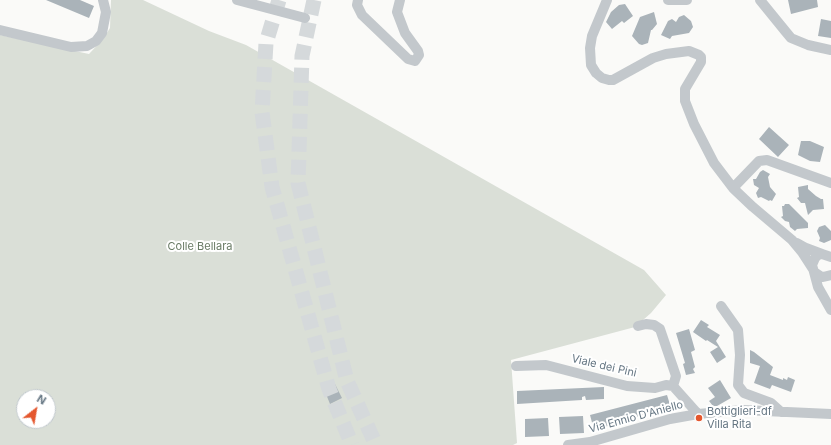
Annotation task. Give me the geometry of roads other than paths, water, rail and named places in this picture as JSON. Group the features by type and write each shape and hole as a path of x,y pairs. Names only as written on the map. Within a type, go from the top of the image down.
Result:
{"street":[{"path":"0,30 71,47 87,46 96,41 102,33 106,12 103,0"},
{"path":"237,0 305,18"},
{"path":"358,0 358,5 362,15 408,59 415,61 419,55 418,51 405,33 397,12 400,0"},
{"path":"607,0 592,36 590,48 591,65 596,73 602,78 609,80 622,76 653,58 666,54 681,51 689,51 699,54 701,62 685,89 685,101 694,124 714,163 733,188 792,240 802,252 813,271 818,287 831,310"},
{"path":"668,0 687,0"},
{"path":"760,0 792,38 808,45 831,50"},
{"path":"733,188 759,161 767,160 831,183"},
{"path":"792,240 806,248 829,256"},
{"path":"813,271 813,261 818,255 829,256"},
{"path":"813,271 823,277 831,275"},
{"path":"825,300 826,286 831,275"},
{"path":"721,306 738,330 740,355 738,386 744,393 772,404 781,412"},
{"path":"638,326 646,324 662,328 676,376 673,386 698,414"},
{"name":"Viale dei Pini","path":"516,366 546,365 627,386 655,388 666,385 673,386"},
{"name":"Via Ennio D'Aniello","path":"568,445 590,442 670,419 698,414 743,410 831,414"}],"tunnel":[{"path":"279,0 266,43 262,112 272,187 329,389 352,445"},
{"path":"314,0 302,56 298,183 347,381 376,445"}],"place":[{"name":"Bottiglieri-df Villa Rita","path":"699,418"}],"park label":[{"name":"Colle Bellara","path":"200,247"}]}
